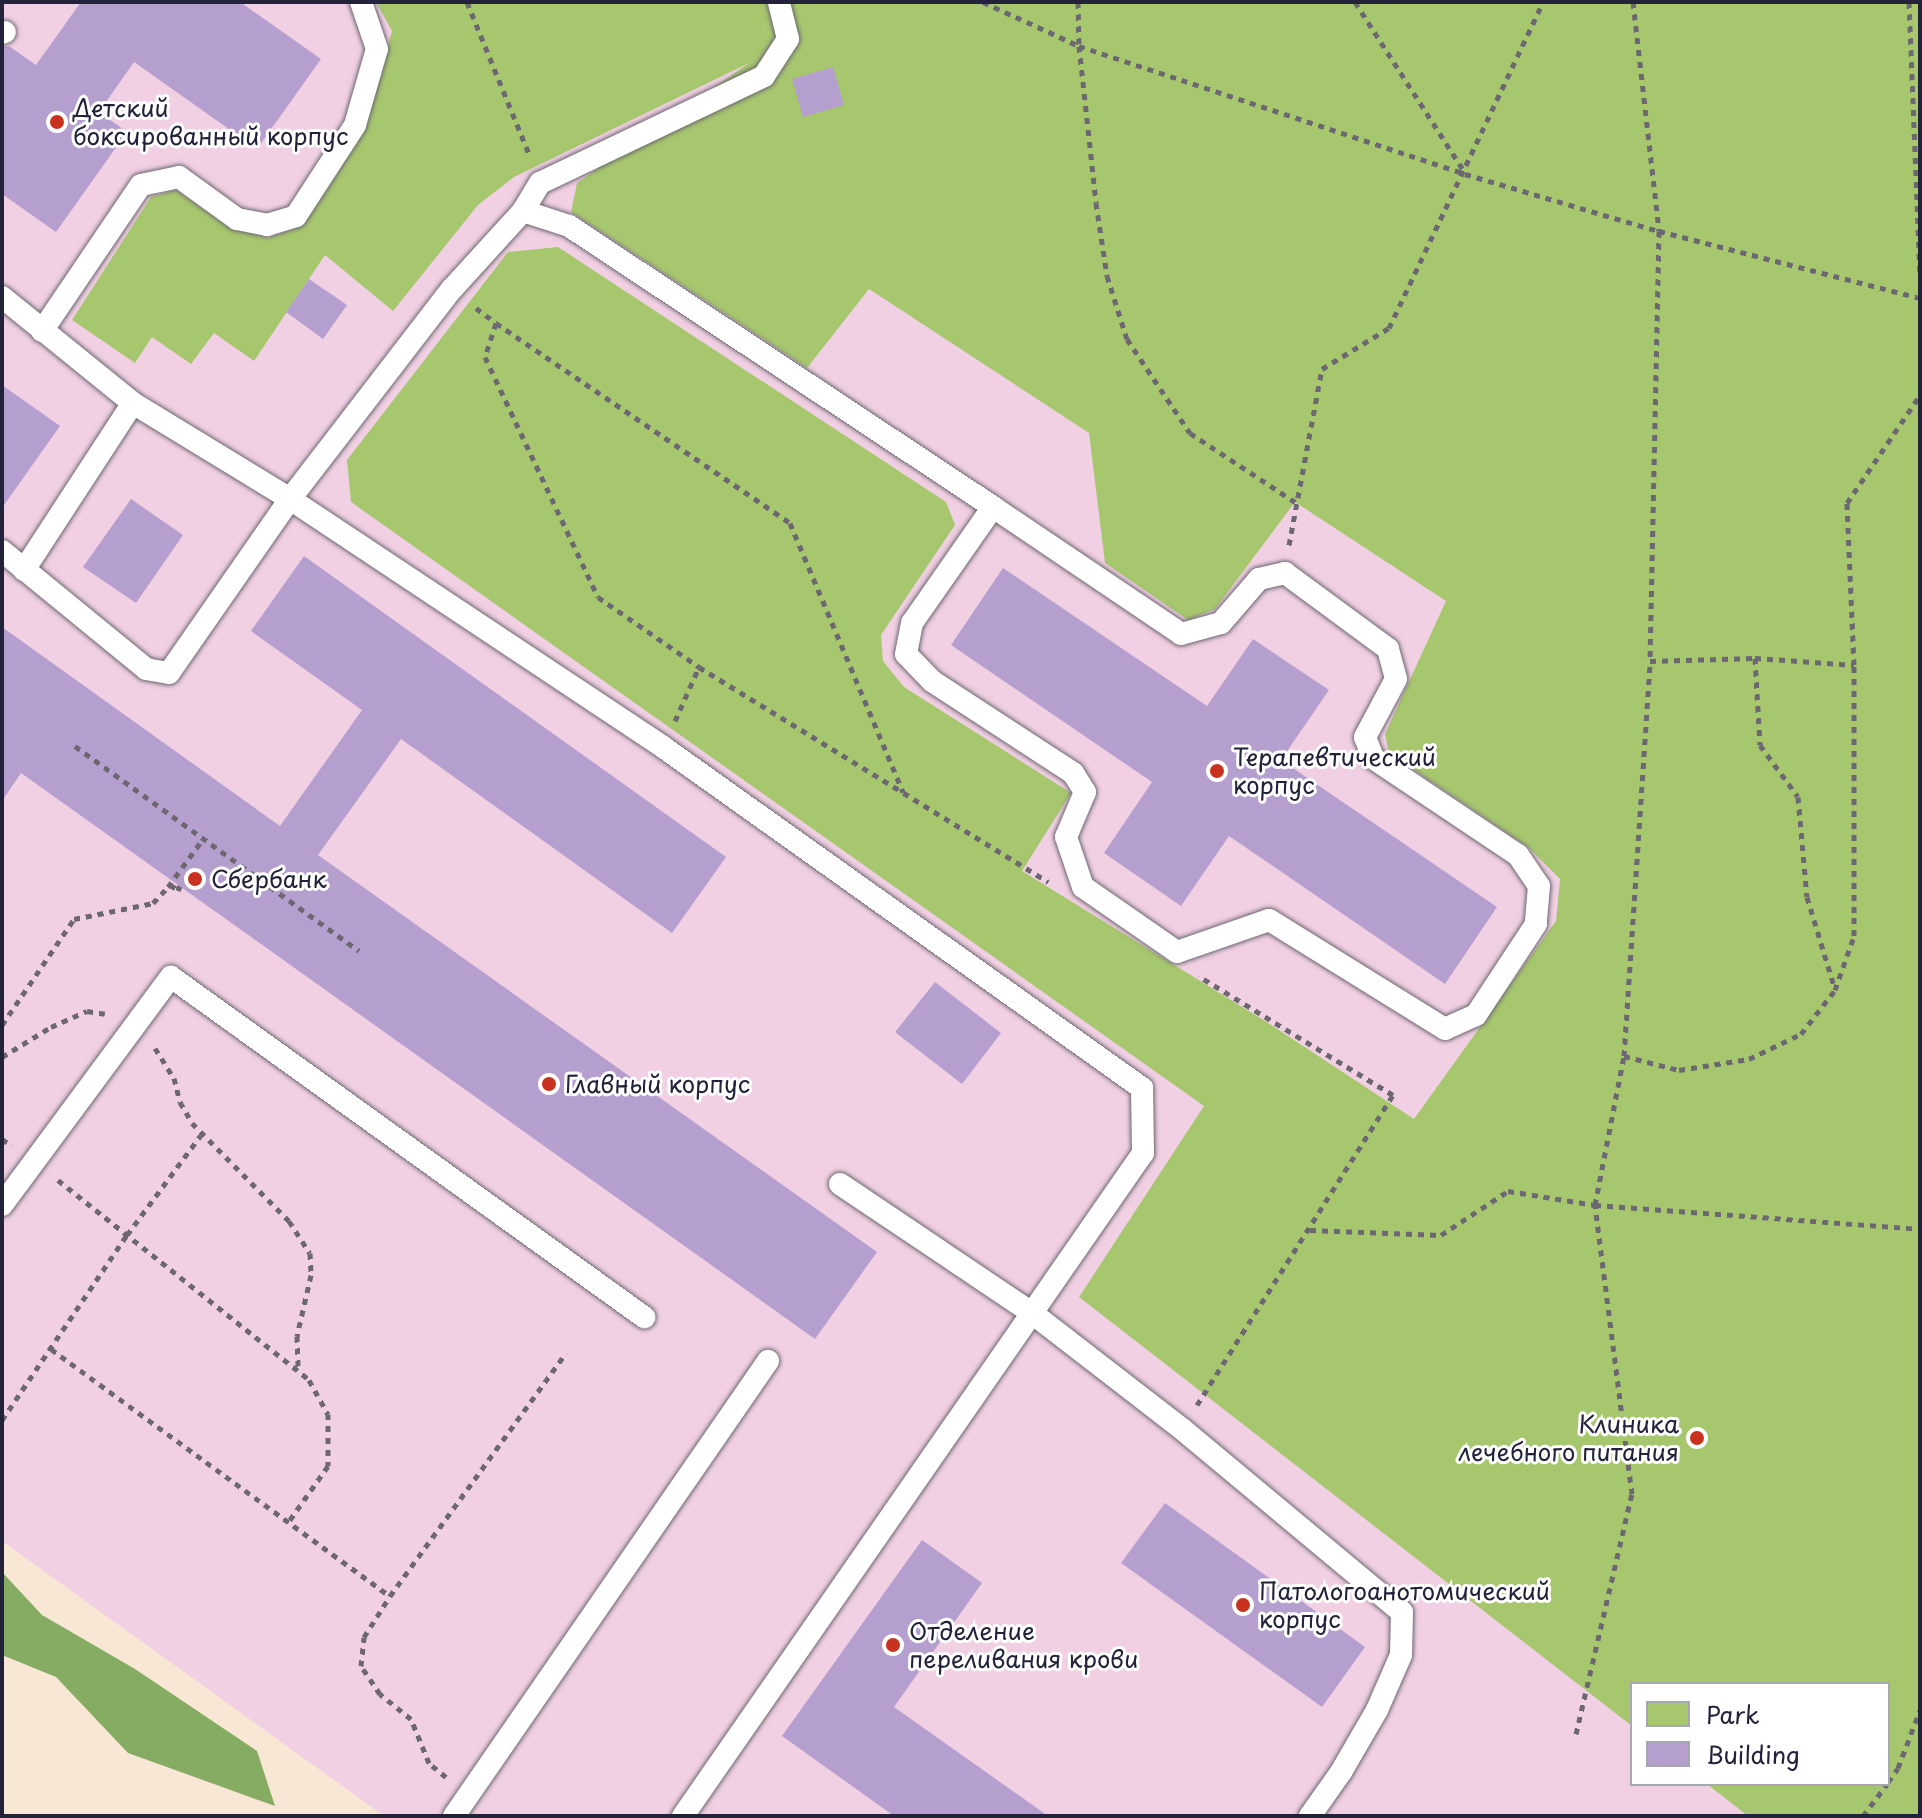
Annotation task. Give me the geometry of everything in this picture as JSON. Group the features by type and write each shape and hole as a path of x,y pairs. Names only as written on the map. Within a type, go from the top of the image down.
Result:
{"lane":[{"path":"42,331 141,185 179,177 237,219 267,225 296,216 355,125 377,49 361,2"},
{"path":"2,551 146,669 169,673 290,499 452,289 523,211 540,183 764,76 788,39 779,2"},
{"path":"523,211 569,226 993,507 1181,634 1221,623 1259,579 1285,573 1388,649 1396,679 1365,737 1373,758 1518,855 1539,886 1536,924 1476,1015 1445,1029 1269,920 1177,952 1083,887 1066,837 1085,792 1073,773 932,681 906,654 912,623 993,507"},
{"path":"2,297 133,403 290,499 663,747 1142,1088 1143,1153 683,1816"},
{"path":"24,570 133,403"},
{"path":"2,1205 171,977 644,1317"},
{"path":"840,1184 1032,1313 1182,1429 1402,1612 1401,1655 1377,1710 1341,1772 1310,1816"},
{"path":"454,1816 768,1361"}],"path":[{"path":"467,2 540,183"},
{"path":"983,2 1079,46 1465,174 1659,231 1920,298"},
{"path":"1078,2 1079,46 1107,276 1127,339 1190,433 1295,502"},
{"path":"1355,2 1465,174"},
{"path":"1285,573 1295,502 1322,369 1389,328 1465,174 1543,2"},
{"path":"1576,1734 1632,1494 1595,1205 1624,1056 1650,661 1659,231 1633,2"},
{"path":"1909,2 1920,273"},
{"path":"452,289 496,323 790,523 903,793"},
{"path":"496,323 485,357 598,597 699,667 1062,891"},
{"path":"1624,1056 1679,1070 1749,1059 1801,1034 1835,990 1854,936 1854,665 1847,503 1920,395"},
{"path":"1650,661 1755,658 1854,665"},
{"path":"1755,658 1760,745 1798,797 1807,897 1835,990"},
{"path":"663,747 699,667"},
{"path":"75,746 359,951"},
{"path":"2,1025 74,919 153,903 203,839"},
{"path":"1182,1429 1393,1095 1194,973"},
{"path":"2,1057 51,1027 87,1011 139,1021 174,1078 180,1102 201,1135 289,1221 310,1253 311,1275 297,1336 298,1369"},
{"path":"2,1420 127,1235 201,1135"},
{"path":"2,1139 35,1161 309,1380 328,1414 328,1466 289,1521"},
{"path":"1310,1230 1441,1235 1508,1191 1595,1205 1920,1229"},
{"path":"51,1349 390,1596"},
{"path":"468,1795 429,1763 411,1719 380,1694 361,1666 364,1637 390,1596 566,1353"},
{"path":"1890,1779 1898,1768 1920,1710"},
{"path":"1863,1816 1885,1786"}],"shaded area":[{"path":"2,2 1920,2 1920,1816 384,1816 2,1541"}],"green space":[{"path":"376,2 1920,2 1920,1816 1748,1816 1710,1786 1890,1786 1890,1682 1630,1682 1630,1724 1079,1297 1204,1106 351,502 347,460 508,252 558,247 946,502 955,525 881,635 883,661 904,687 1071,793 1022,871 1265,1021 1414,1119 1556,921 1560,879 1528,847 1389,753 1385,734 1446,601 1295,502 1215,609 1188,620 1105,563 1089,433 869,289 807,368 571,212 577,183 749,63 514,177 478,205 393,311 325,255 254,361 214,333 191,364 152,337 135,363 72,320 151,197 176,190 230,228 268,238 301,226 364,129 392,31"},
{"path":"2,1572 42,1615 135,1669 257,1751 275,1806 128,1753 56,1677 2,1655"}],"building":[{"name":"Детский боксированный корпус","path":"81,2 240,2 321,59 257,149 134,62 99,112 127,132 56,232 2,194 2,47 9,46 36,65"},
{"path":"833,67 844,105 803,117 792,79"},
{"path":"309,279 347,305 323,339 286,312"},
{"path":"2,385 60,426 2,508"},
{"path":"131,499 183,535 136,603 83,567"},
{"name":"Главный корпус","path":"304,556 726,857 672,933 401,739 318,855 877,1252 815,1339 21,773 2,801 2,627 280,826 362,710 251,631"},
{"name":"Терапевтический корпус","path":"1003,568 1207,706 1253,639 1329,690 1281,760 1497,907 1445,984 1229,836 1181,906 1104,853 1152,782 951,645"},
{"path":"935,982 1001,1033 962,1084 895,1032"},
{"name":"Патологоанотомический корпус","path":"1165,1503 1365,1647 1322,1707 1121,1563"},
{"name":"Отделение переливания крови","path":"922,1540 982,1583 894,1707 1048,1816 894,1816 782,1736"}],"place":[{"name":"Детский боксированный корпус","path":"57,122"},
{"name":"Терапевтический корпус","path":"1217,771"},
{"name":"Сбербанк","path":"195,879"},
{"name":"Главный корпус","path":"549,1084"},
{"name":"Клиника лечебного питания","path":"1697,1438"},
{"name":"Патологоанотомический корпус","path":"1243,1605"},
{"name":"Отделение переливания крови","path":"893,1645"}]}
